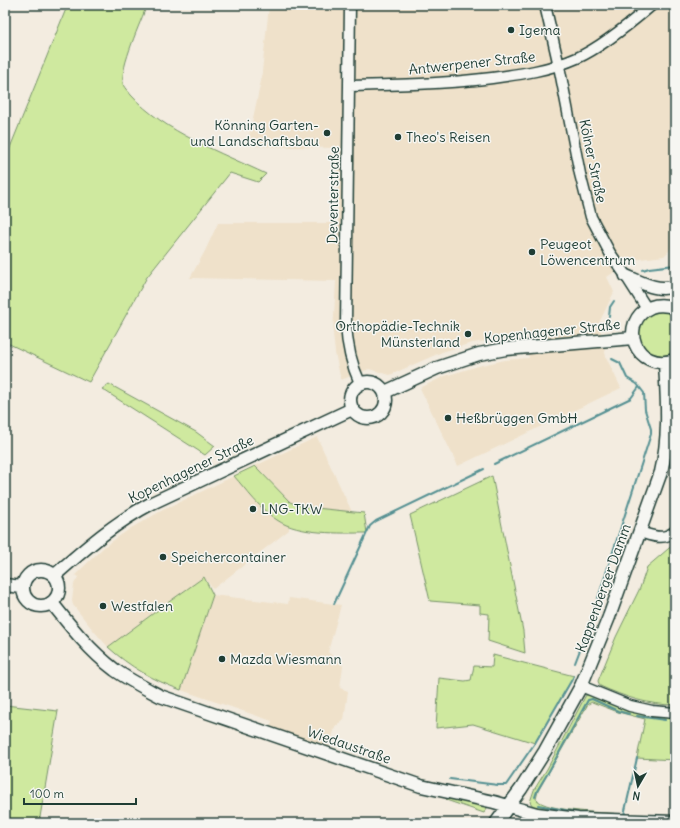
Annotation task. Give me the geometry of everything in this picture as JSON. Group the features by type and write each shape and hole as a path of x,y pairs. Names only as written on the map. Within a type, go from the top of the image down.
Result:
{"main road":[{"path":"626,276 653,288 668,288 675,286"},
{"path":"670,361 656,362 641,354 633,338 633,330 640,315 647,309 654,306 663,305 675,308"},
{"name":"Kopenhagener Straße","path":"385,392 437,368 464,358 487,352 633,338"},
{"name":"Kappenberger Damm","path":"496,823 545,751 581,686 609,617 665,458 668,433 670,361"},
{"path":"372,382 377,384 385,392 386,404 383,410 374,417 362,417 352,409 350,395 352,390 360,383 372,382"},
{"name":"Kopenhagener Straße","path":"55,576 110,529 136,511 352,409"},
{"path":"46,570 55,576 58,581 59,592 57,598 52,603 43,606 32,604 24,596 22,587 25,578 34,571 46,570"},
{"path":"5,585 22,587"},
{"name":"Wiedaustraße","path":"52,603 83,641 114,669 160,696 421,786 487,800 537,814 578,819 675,822"}],"street":[{"name":"Deventerstraße","path":"350,5 346,336 351,359 360,383"},
{"name":"Kölner Straße","path":"545,5 559,66 580,174 591,217 610,253 647,309"},
{"name":"Antwerpener Straße","path":"349,86 422,84 477,80 536,72 559,66 579,57 602,43 652,5"},
{"path":"640,532 657,537 664,537 675,531"},
{"path":"581,686 630,706 652,711 675,713"}],"shaded area":[{"path":"675,5 675,241 664,256 632,260 607,277 614,292 599,323 606,357 621,388 458,466 420,388 445,376 482,365 505,360 529,358 523,336 472,343 442,352 390,375 369,369 341,380 335,353 333,333 336,281 190,278 218,223 338,223 337,148 247,146 261,81 269,6"},
{"path":"317,437 352,512 306,507 290,502 255,466"},
{"path":"234,476 265,510 277,520 289,526 289,530 213,589 204,577 108,647 73,605 74,584 78,577 75,575 104,547 131,528 163,510"},
{"path":"213,595 288,604 289,598 341,605 328,652 343,666 340,688 348,691 344,720 335,728 329,746 320,746 270,726 272,721 181,690"}],"green space":[{"path":"61,5 147,5 125,66 123,84 125,88 144,108 177,131 213,150 266,174 258,182 230,173 147,277 89,382 5,342 5,160 66,9"},
{"path":"660,311 668,312 675,316 675,353 666,357 656,357 647,353 639,343 641,322 647,316"},
{"path":"109,384 196,432 215,446 205,455 102,389"},
{"path":"255,466 290,502 306,507 364,513 367,533 308,531 286,525 277,520 259,505 234,476"},
{"path":"492,476 523,631 525,653 488,641 489,614 480,613 480,605 430,601 410,515"},
{"path":"675,543 675,705 665,705 646,702 618,694 600,686 598,681 616,637 640,588 647,567"},
{"path":"204,577 213,595 181,690 142,672 125,661 108,647 166,604"},
{"path":"493,655 574,676 535,743 473,724 436,728 439,678 465,681 471,680 474,666 492,667"},
{"path":"586,695 590,695 622,708 642,713 675,717 675,760 637,758 645,719 618,712 592,702 588,704 538,791 536,799 552,807 579,811 628,814 628,818 585,816 539,809 533,806 530,802 534,790 547,769"},
{"path":"5,705 58,711 39,823 5,823"},
{"path":"448,798 485,806 487,808 484,813 446,800"}],"waterway":[{"path":"643,270 675,265"},
{"path":"609,317 610,307 614,301"},
{"path":"575,663 588,629 651,434 651,429 645,410 644,393 637,384 627,378 620,363 612,359"},
{"path":"494,464 631,398 639,387"},
{"path":"334,604 370,526 376,521 484,469"},
{"path":"450,779 506,785 535,743 574,676"},
{"path":"535,797 588,700 592,699 618,711 629,714"},
{"path":"637,716 665,720"},
{"path":"624,815 637,758"},
{"path":"538,805 580,813"}],"place":[{"name":"Igema","path":"511,30"},
{"name":"Könning Garten- und Landschaftsbau","path":"327,133"},
{"name":"Theo's Reisen","path":"398,137"},
{"name":"Peugeot Löwencentrum","path":"532,252"},
{"name":"Orthopädie-Technik Münsterland","path":"468,334"},
{"name":"Heßbrüggen GmbH","path":"448,418"},
{"name":"LNG-TKW","path":"253,509"},
{"name":"Speichercontainer","path":"163,557"},
{"name":"Westfalen","path":"103,606"},
{"name":"Mazda Wiesmann","path":"222,659"}]}
